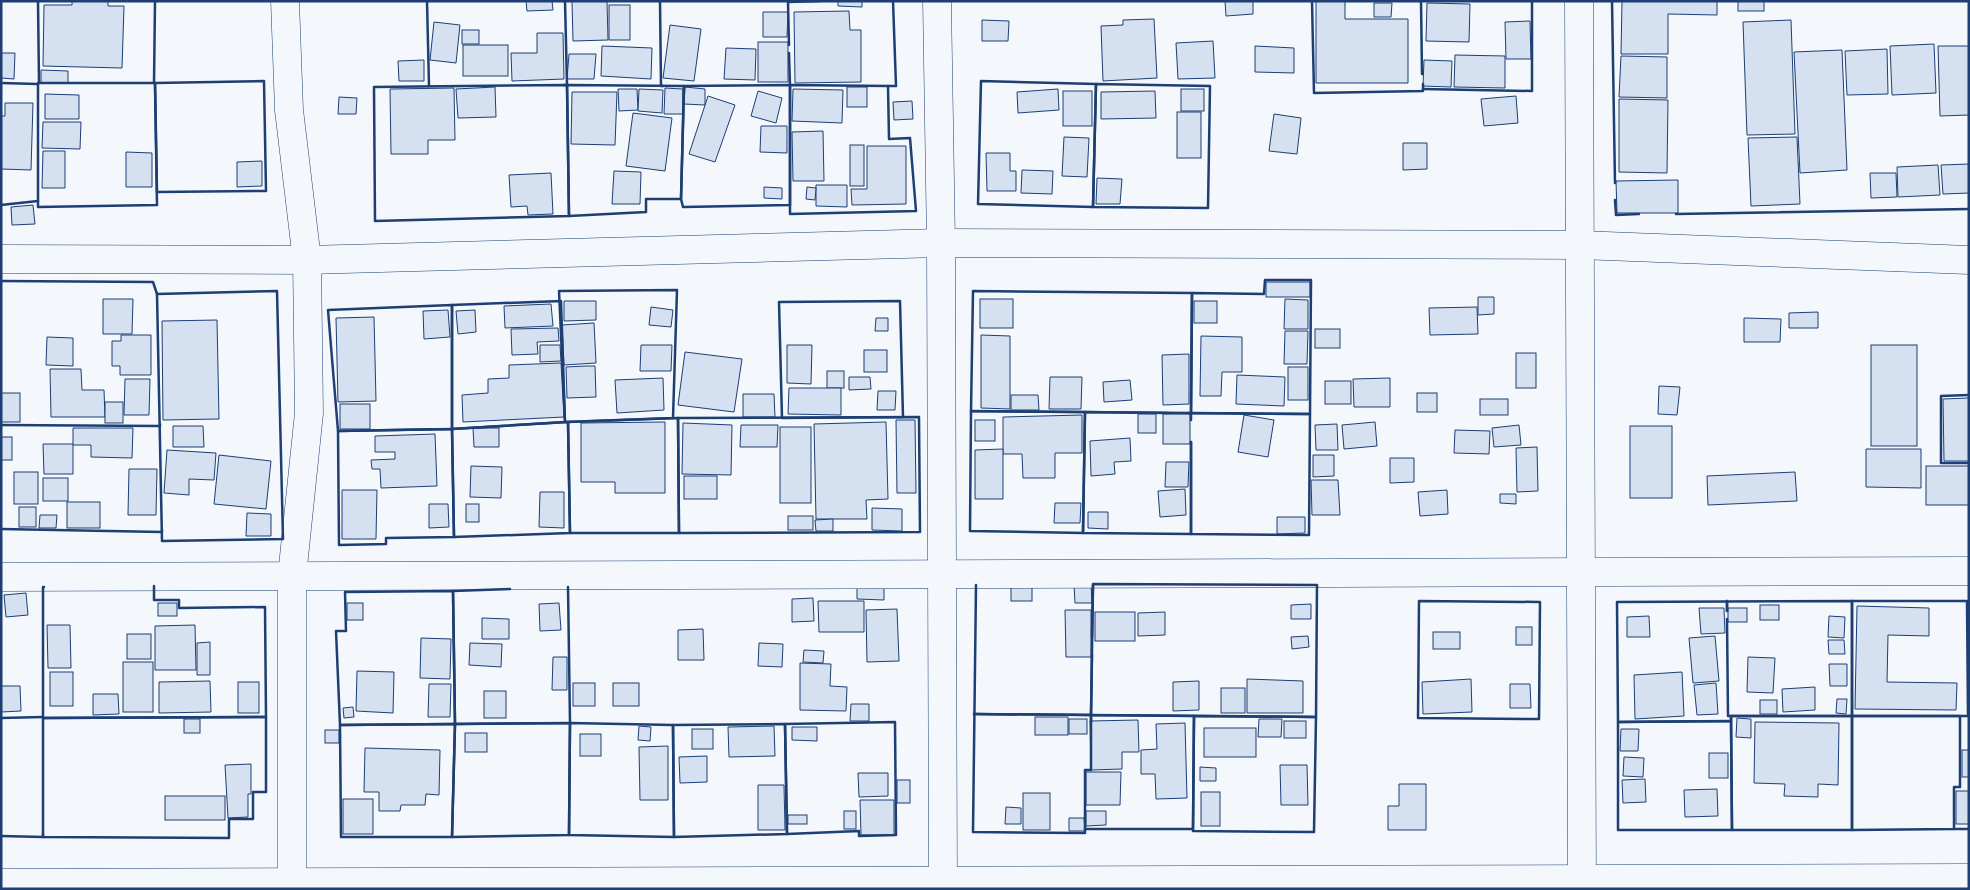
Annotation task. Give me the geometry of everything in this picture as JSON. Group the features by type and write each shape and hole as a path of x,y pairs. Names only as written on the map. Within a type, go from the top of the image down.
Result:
{"street":[{"path":"285,1 289,110 307,260 309,413 292,576 292,885"},
{"path":"937,1 941,243 943,884"},
{"path":"1579,1 1582,884"},
{"path":"1,259 307,260 941,243 1580,245 1969,260"},
{"path":"1,576 1969,572"},
{"path":"1,883 292,885 1582,884 1969,878"}],"building":[{"path":"72,1 108,1 108,6 124,6 122,68 43,66 44,5 72,5"},
{"path":"526,1 552,1 553,10 527,11"},
{"path":"572,1 607,1 608,40 573,41"},
{"path":"838,1 862,1 862,7 838,6"},
{"path":"1225,1 1253,1 1253,14 1226,16"},
{"path":"1316,1 1345,1 1345,19 1408,19 1408,83 1316,83"},
{"path":"1622,1 1717,1 1717,15 1668,14 1668,54 1621,54"},
{"path":"1738,1 1764,1 1764,11 1738,11"},
{"path":"1374,3 1392,3 1391,17 1374,17"},
{"path":"1427,3 1470,4 1469,42 1426,41"},
{"path":"609,5 630,5 630,40 609,40"},
{"path":"849,11 850,30 861,30 861,82 795,83 794,12"},
{"path":"763,12 788,12 787,37 763,37"},
{"path":"1154,19 1157,78 1103,81 1101,26 1123,25 1123,20"},
{"path":"982,20 1009,21 1008,41 982,41"},
{"path":"1791,20 1795,134 1747,135 1743,22"},
{"path":"1530,21 1531,59 1506,59 1505,22"},
{"path":"434,22 460,25 456,63 430,60"},
{"path":"670,25 701,29 694,81 663,78"},
{"path":"462,30 479,30 479,44 462,44"},
{"path":"537,33 563,33 564,79 512,81 511,53 537,53"},
{"path":"1213,41 1215,78 1178,79 1176,43"},
{"path":"758,42 788,42 788,82 758,82"},
{"path":"1934,44 1936,93 1892,95 1890,46"},
{"path":"463,45 508,45 508,76 463,76"},
{"path":"602,46 652,48 651,79 601,76"},
{"path":"1255,46 1294,48 1294,73 1255,72"},
{"path":"1938,46 1969,46 1969,115 1940,116"},
{"path":"726,48 756,49 755,80 724,79"},
{"path":"1887,49 1888,94 1847,95 1845,51"},
{"path":"1842,50 1847,170 1800,173 1794,52"},
{"path":"1,53 15,53 14,79 1,78"},
{"path":"569,54 596,54 594,79 567,79"},
{"path":"1455,55 1505,56 1505,88 1454,87"},
{"path":"1621,56 1667,57 1667,98 1619,97"},
{"path":"424,60 424,81 399,81 398,61"},
{"path":"1424,60 1452,61 1451,87 1423,86"},
{"path":"41,70 68,71 68,83 41,83"},
{"path":"495,87 496,117 458,118 456,89"},
{"path":"685,87 705,89 705,105 684,104"},
{"path":"847,87 867,87 867,107 847,107"},
{"path":"454,88 455,140 428,140 428,154 391,154 390,89"},
{"path":"665,88 683,89 683,114 664,114"},
{"path":"618,89 637,89 638,110 619,111"},
{"path":"639,89 663,90 662,113 638,111"},
{"path":"793,89 843,90 842,123 792,121"},
{"path":"1058,89 1059,110 1018,113 1017,92"},
{"path":"1181,89 1204,89 1204,111 1181,111"},
{"path":"758,91 782,98 776,123 751,116"},
{"path":"1063,91 1092,91 1092,126 1063,126"},
{"path":"1155,91 1156,118 1101,119 1101,92"},
{"path":"572,92 617,92 615,145 571,144"},
{"path":"45,94 79,95 79,119 45,119"},
{"path":"708,96 735,105 715,162 689,154"},
{"path":"1516,96 1518,123 1484,126 1481,99"},
{"path":"339,97 357,98 356,114 338,114"},
{"path":"1619,99 1668,100 1667,173 1619,172"},
{"path":"912,101 913,119 894,120 893,102"},
{"path":"5,103 33,103 31,170 1,169 1,116 5,116"},
{"path":"1177,112 1201,112 1201,158 1177,158"},
{"path":"633,113 672,118 665,171 626,166"},
{"path":"1274,114 1301,118 1297,154 1269,151"},
{"path":"43,122 81,122 80,149 42,148"},
{"path":"761,126 787,126 787,153 760,152"},
{"path":"823,131 824,181 793,181 792,132"},
{"path":"1064,137 1089,138 1087,177 1062,176"},
{"path":"1797,137 1800,204 1751,206 1748,138"},
{"path":"1403,143 1427,143 1427,169 1403,170"},
{"path":"850,145 864,145 864,186 850,186"},
{"path":"867,146 906,146 906,204 852,205 851,189 867,189"},
{"path":"43,151 65,151 65,188 42,188"},
{"path":"126,152 152,153 152,187 126,187"},
{"path":"986,153 1010,153 1010,171 1016,171 1016,191 987,191"},
{"path":"262,161 262,186 237,187 237,162"},
{"path":"1969,164 1969,193 1943,194 1941,165"},
{"path":"1938,165 1940,195 1898,197 1897,167"},
{"path":"1022,170 1053,171 1052,194 1021,193"},
{"path":"614,171 641,172 640,204 612,204"},
{"path":"551,173 553,214 528,215 527,206 511,207 509,175"},
{"path":"1870,173 1896,173 1897,197 1871,198"},
{"path":"1097,178 1122,179 1120,204 1096,204"},
{"path":"1678,180 1678,213 1617,213 1616,181"},
{"path":"816,185 847,185 847,207 816,206"},
{"path":"764,187 782,188 782,199 764,198"},
{"path":"807,187 816,188 815,200 806,199"},
{"path":"33,205 35,224 12,225 11,207"},
{"path":"1266,282 1310,282 1310,297 1266,297"},
{"path":"1478,297 1494,297 1494,314 1478,315"},
{"path":"103,299 133,299 132,334 103,334"},
{"path":"980,299 1013,299 1013,328 980,328"},
{"path":"1285,299 1308,300 1308,329 1284,329"},
{"path":"564,301 596,301 596,320 564,321"},
{"path":"1194,301 1217,301 1217,323 1194,323"},
{"path":"551,304 553,326 505,328 504,306"},
{"path":"651,307 673,310 671,327 649,325"},
{"path":"1477,307 1478,334 1430,335 1429,308"},
{"path":"448,310 450,337 424,339 423,311"},
{"path":"475,310 476,332 458,334 456,311"},
{"path":"1818,312 1818,328 1789,328 1789,313"},
{"path":"374,317 376,401 338,402 336,318"},
{"path":"876,318 888,318 888,331 875,331"},
{"path":"1744,318 1781,319 1780,342 1744,342"},
{"path":"217,320 219,419 163,420 162,321"},
{"path":"594,323 596,363 564,365 562,325"},
{"path":"558,328 559,341 537,342 538,354 512,355 511,329"},
{"path":"1315,329 1340,329 1340,348 1315,348"},
{"path":"1285,331 1308,331 1307,364 1284,364"},
{"path":"121,335 151,335 151,375 120,375 120,366 112,366 112,341 121,341"},
{"path":"981,335 1010,336 1010,409 981,408"},
{"path":"1201,336 1242,337 1242,372 1222,372 1221,396 1200,396"},
{"path":"47,337 73,338 73,366 46,365"},
{"path":"540,345 560,345 561,361 540,362"},
{"path":"641,345 672,345 671,371 640,371"},
{"path":"787,345 812,345 811,384 787,383"},
{"path":"1871,345 1917,345 1917,446 1871,446"},
{"path":"864,350 887,350 887,372 864,372"},
{"path":"685,352 742,359 734,412 678,405"},
{"path":"1516,353 1536,353 1536,388 1516,388"},
{"path":"1189,354 1189,404 1163,405 1162,355"},
{"path":"561,363 564,417 463,422 462,395 488,393 488,379 509,378 509,365"},
{"path":"595,366 596,397 567,398 566,367"},
{"path":"1288,367 1308,367 1308,400 1288,400"},
{"path":"50,369 81,369 82,390 104,390 105,417 51,417"},
{"path":"827,371 844,371 844,388 827,388"},
{"path":"1237,375 1285,377 1284,406 1236,404"},
{"path":"849,377 870,377 871,389 849,390"},
{"path":"1050,377 1082,377 1081,409 1049,409"},
{"path":"663,378 664,410 617,413 615,380"},
{"path":"1390,378 1390,407 1354,407 1353,379"},
{"path":"125,379 150,379 149,415 124,415"},
{"path":"1130,380 1132,400 1104,402 1103,382"},
{"path":"1325,381 1351,381 1351,404 1325,404"},
{"path":"1659,386 1680,387 1677,415 1658,414"},
{"path":"789,388 841,388 841,415 788,414"},
{"path":"878,391 896,391 895,410 877,410"},
{"path":"1,393 20,393 20,422 1,422"},
{"path":"1417,393 1437,393 1437,412 1417,412"},
{"path":"743,394 774,394 775,417 743,417"},
{"path":"1011,395 1038,395 1039,410 1011,410"},
{"path":"1969,398 1969,461 1944,461 1943,399"},
{"path":"1480,399 1508,399 1508,415 1480,415"},
{"path":"105,402 123,402 123,423 105,423"},
{"path":"340,404 370,404 370,429 340,429"},
{"path":"1138,414 1156,414 1156,433 1138,433"},
{"path":"1163,414 1190,414 1190,444 1163,444"},
{"path":"1082,415 1082,453 1055,453 1055,478 1023,478 1022,454 1003,454 1003,417"},
{"path":"1244,415 1274,420 1268,457 1238,452"},
{"path":"896,420 915,420 916,493 897,493"},
{"path":"975,420 995,420 995,441 975,441"},
{"path":"665,422 665,493 615,493 615,482 581,482 581,423"},
{"path":"886,422 888,499 866,500 867,519 816,519 814,424"},
{"path":"1375,422 1377,446 1344,449 1342,425"},
{"path":"683,423 732,425 731,475 682,474"},
{"path":"1337,424 1338,450 1316,450 1315,425"},
{"path":"741,425 778,425 777,447 740,447"},
{"path":"1519,425 1521,445 1494,447 1492,428"},
{"path":"173,426 203,426 204,447 173,447"},
{"path":"1630,426 1672,426 1672,498 1630,498"},
{"path":"780,427 811,427 811,503 780,503"},
{"path":"73,428 133,428 132,458 91,457 91,445 73,445"},
{"path":"473,428 499,428 499,447 474,447"},
{"path":"1455,430 1490,431 1489,454 1454,453"},
{"path":"435,434 437,486 381,488 380,469 372,469 371,460 395,459 395,452 375,452 375,436"},
{"path":"1,437 12,437 12,460 1,460"},
{"path":"1130,438 1131,461 1114,462 1115,474 1091,476 1090,441"},
{"path":"43,444 73,444 73,474 44,474"},
{"path":"1537,447 1538,491 1517,492 1516,448"},
{"path":"1003,449 1003,499 975,499 975,450"},
{"path":"1866,449 1921,449 1921,488 1866,487"},
{"path":"167,450 216,453 214,480 189,479 189,495 164,493"},
{"path":"219,455 271,461 266,509 214,504"},
{"path":"1313,455 1334,455 1334,476 1313,477"},
{"path":"1390,458 1414,458 1414,482 1390,483"},
{"path":"1166,462 1189,462 1188,487 1165,487"},
{"path":"471,466 502,467 501,498 470,497"},
{"path":"1926,466 1969,466 1969,505 1926,505"},
{"path":"129,469 157,469 156,515 128,515"},
{"path":"14,472 38,472 38,504 14,504"},
{"path":"1795,472 1797,501 1708,505 1707,476"},
{"path":"684,476 717,476 717,499 684,499"},
{"path":"43,478 68,478 68,501 43,501"},
{"path":"1311,480 1338,480 1340,515 1312,515"},
{"path":"1185,489 1186,515 1160,517 1158,491"},
{"path":"342,490 377,490 376,539 342,539"},
{"path":"1447,490 1448,514 1420,516 1418,492"},
{"path":"540,492 564,492 564,528 539,527"},
{"path":"1500,494 1516,494 1516,504 1500,503"},
{"path":"67,502 100,502 100,528 67,528"},
{"path":"1055,503 1081,503 1080,523 1054,523"},
{"path":"429,504 448,504 449,527 429,528"},
{"path":"466,504 479,504 479,522 466,522"},
{"path":"19,507 36,507 36,527 19,527"},
{"path":"872,508 902,509 902,531 872,530"},
{"path":"1088,512 1108,512 1108,529 1088,528"},
{"path":"247,513 271,514 271,536 246,536"},
{"path":"40,515 57,515 56,528 39,528"},
{"path":"788,516 813,516 813,530 788,530"},
{"path":"1277,517 1305,517 1305,533 1277,534"},
{"path":"833,519 833,531 816,531 815,520"},
{"path":"857,577 884,577 884,600 857,599"},
{"path":"1011,583 1032,583 1032,601 1011,601"},
{"path":"1091,584 1092,603 1075,603 1074,585"},
{"path":"26,593 28,615 6,617 4,595"},
{"path":"813,598 814,621 792,622 792,599"},
{"path":"818,601 864,601 864,632 819,632"},
{"path":"158,603 177,603 177,616 158,616"},
{"path":"347,603 363,603 363,620 347,620"},
{"path":"559,603 561,630 540,631 539,604"},
{"path":"1311,604 1311,619 1291,619 1291,605"},
{"path":"1760,605 1779,605 1779,620 1760,620"},
{"path":"1857,606 1929,608 1929,636 1888,635 1887,682 1957,683 1956,710 1855,709"},
{"path":"1699,608 1724,608 1725,633 1701,634"},
{"path":"1728,608 1747,608 1747,622 1728,622"},
{"path":"897,609 899,661 867,662 866,610"},
{"path":"1065,610 1091,610 1091,657 1066,657"},
{"path":"1095,612 1135,612 1135,641 1095,641"},
{"path":"1165,612 1165,635 1138,636 1138,613"},
{"path":"1649,616 1650,637 1627,637 1627,617"},
{"path":"1829,616 1845,617 1844,638 1828,637"},
{"path":"482,618 509,619 509,639 482,639"},
{"path":"47,625 70,625 71,668 48,668"},
{"path":"195,625 196,670 155,670 155,626"},
{"path":"1516,627 1532,627 1532,645 1516,645"},
{"path":"703,629 704,660 678,660 678,630"},
{"path":"1433,632 1460,632 1460,649 1433,649"},
{"path":"127,634 151,634 151,659 127,659"},
{"path":"1308,636 1309,647 1292,649 1291,637"},
{"path":"1715,636 1719,681 1693,683 1689,638"},
{"path":"421,638 451,639 450,679 420,678"},
{"path":"1828,640 1844,640 1845,654 1829,654"},
{"path":"210,642 210,675 197,675 197,643"},
{"path":"470,643 502,644 501,667 469,665"},
{"path":"759,643 783,644 782,667 758,666"},
{"path":"804,650 824,651 823,663 803,662"},
{"path":"553,657 567,657 567,690 552,690"},
{"path":"1748,657 1775,658 1773,693 1747,692"},
{"path":"123,662 153,662 153,712 123,712"},
{"path":"800,663 831,664 830,686 847,687 846,711 800,710"},
{"path":"1829,664 1847,664 1847,686 1830,686"},
{"path":"357,671 394,672 393,713 356,711"},
{"path":"50,672 73,672 73,706 50,706"},
{"path":"1682,672 1684,716 1635,719 1634,675"},
{"path":"1247,679 1303,681 1303,713 1247,713"},
{"path":"1471,679 1472,712 1423,714 1422,682"},
{"path":"210,681 211,712 159,713 159,682"},
{"path":"1199,681 1199,710 1173,711 1173,682"},
{"path":"238,682 259,682 259,713 238,713"},
{"path":"573,683 595,683 595,706 573,706"},
{"path":"613,683 639,683 639,706 613,706"},
{"path":"1716,683 1718,714 1697,715 1694,685"},
{"path":"429,684 451,684 450,717 428,717"},
{"path":"1510,684 1530,684 1531,708 1510,708"},
{"path":"1,686 20,686 21,711 1,712"},
{"path":"1815,687 1815,710 1783,712 1782,689"},
{"path":"1221,688 1245,688 1245,713 1221,713"},
{"path":"484,691 506,691 506,718 484,718"},
{"path":"93,694 118,694 119,714 93,715"},
{"path":"1837,699 1847,699 1846,714 1836,713"},
{"path":"1760,700 1777,700 1777,714 1760,714"},
{"path":"851,704 869,704 869,721 850,721"},
{"path":"353,707 354,717 344,718 343,708"},
{"path":"1035,717 1068,717 1068,735 1035,735"},
{"path":"1737,718 1751,719 1751,738 1736,737"},
{"path":"184,719 200,719 200,733 184,733"},
{"path":"1069,719 1087,719 1087,734 1069,734"},
{"path":"1259,719 1282,719 1281,737 1258,737"},
{"path":"1138,720 1139,752 1122,752 1122,769 1091,770 1090,721"},
{"path":"1284,721 1306,721 1306,738 1284,738"},
{"path":"1755,722 1839,723 1838,785 1818,784 1818,797 1784,796 1785,784 1754,783"},
{"path":"1185,723 1187,798 1156,799 1155,774 1141,774 1141,750 1157,749 1156,724"},
{"path":"639,726 651,727 650,741 638,740"},
{"path":"774,726 775,756 729,757 728,727"},
{"path":"792,727 817,727 817,741 792,740"},
{"path":"1204,728 1256,728 1256,757 1204,757"},
{"path":"692,729 713,729 713,749 692,749"},
{"path":"1621,729 1639,729 1638,751 1620,751"},
{"path":"325,730 339,730 339,743 325,743"},
{"path":"465,733 487,733 487,752 465,752"},
{"path":"580,734 601,734 601,756 580,756"},
{"path":"668,746 668,800 640,800 639,747"},
{"path":"365,748 440,750 439,795 426,794 425,805 401,805 400,811 379,811 379,792 364,792"},
{"path":"1962,750 1969,750 1969,777 1962,777"},
{"path":"1709,753 1728,753 1728,778 1709,778"},
{"path":"707,756 707,782 680,783 679,757"},
{"path":"1624,757 1644,758 1643,777 1623,776"},
{"path":"251,764 251,794 248,794 248,817 228,818 225,765"},
{"path":"1280,765 1307,765 1308,805 1281,805"},
{"path":"1200,767 1216,768 1216,781 1200,781"},
{"path":"1086,772 1121,772 1120,805 1086,805"},
{"path":"858,773 888,773 888,796 859,797"},
{"path":"1645,779 1646,802 1623,803 1622,780"},
{"path":"897,780 910,780 910,803 897,803"},
{"path":"1399,784 1426,784 1426,830 1388,830 1388,806 1399,806"},
{"path":"758,785 784,785 785,830 758,830"},
{"path":"1717,789 1718,816 1685,817 1684,790"},
{"path":"1956,791 1969,791 1969,824 1956,824"},
{"path":"1201,792 1220,792 1220,826 1201,826"},
{"path":"1023,793 1050,793 1050,830 1023,830"},
{"path":"165,796 225,796 225,820 165,820"},
{"path":"343,799 373,799 373,834 343,834"},
{"path":"860,800 894,800 894,835 861,835"},
{"path":"1006,807 1021,808 1021,824 1005,824"},
{"path":"844,811 856,811 856,829 844,829"},
{"path":"1086,811 1106,811 1106,825 1086,826"},
{"path":"788,815 807,815 807,824 788,824"},
{"path":"1069,818 1084,818 1085,831 1069,831"}],"wall":[{"path":"38,1 39,83"},
{"path":"154,83 155,1"},
{"path":"427,1 429,86"},
{"path":"564,85 567,85 565,1"},
{"path":"660,1 661,86 663,86"},
{"path":"789,45 788,2 821,1"},
{"path":"888,86 896,86 893,1"},
{"path":"1312,1 1314,93 1423,91 1423,84"},
{"path":"1421,1 1422,74"},
{"path":"1423,89 1532,91 1532,1"},
{"path":"1612,1 1615,183"},
{"path":"789,53 790,85"},
{"path":"264,81 266,191 157,192 155,83 264,81"},
{"path":"981,81 1096,84 1093,207 978,204 981,81"},
{"path":"1,83 38,84"},
{"path":"38,83 155,83 157,205 38,207 38,83"},
{"path":"1096,84 1210,86 1208,208 1093,207 1096,84"},
{"path":"567,85 569,216 375,221 374,87 567,85"},
{"path":"567,85 684,86 681,199 646,199 646,212 569,216 567,85"},
{"path":"790,85 888,86 889,139 910,138 916,211 790,214 790,85"},
{"path":"790,85 790,205 683,207 681,199 684,86 790,85"},
{"path":"1615,200 1616,215 1639,214"},
{"path":"1,205 38,201"},
{"path":"1676,214 1969,209"},
{"path":"1188,413 1191,413 1310,414 1311,280 1265,280 1264,294 1192,293 1191,413 1191,420"},
{"path":"1,281 153,282 157,294"},
{"path":"677,290 673,418 565,422 559,291 677,290"},
{"path":"277,291 283,539 162,541 157,294 277,291"},
{"path":"973,291 1192,293 1191,413 971,411 973,291"},
{"path":"561,301 565,422 452,429 452,305 561,301"},
{"path":"900,301 903,417 782,418 779,302 900,301"},
{"path":"452,305 452,429 338,431 328,310 452,305"},
{"path":"1969,395 1941,396 1941,463 1969,463"},
{"path":"971,411 1085,412 1083,533 970,531 971,411"},
{"path":"1168,413 1085,412 1083,533 1191,534 1191,442"},
{"path":"1191,413 1310,414 1309,535 1191,534 1191,442"},
{"path":"919,417 920,532 679,533 678,418 919,417"},
{"path":"678,418 679,533 570,533 568,422 678,418"},
{"path":"568,422 570,533 454,537 452,429 568,422"},
{"path":"1,425 160,426 160,424"},
{"path":"452,429 454,537 386,538 386,544 339,545 338,431 452,429"},
{"path":"1,529 162,532 162,530"},
{"path":"1093,584 1317,585 1316,717 1091,715 1093,584"},
{"path":"976,585 973,832 1085,833 1085,829"},
{"path":"1092,637 1093,585"},
{"path":"43,718 266,717 265,607 179,608 179,600 154,600 154,586"},
{"path":"43,718 266,717 266,792 253,792 253,819 229,819 229,838 43,837 43,587 44,587"},
{"path":"455,724 453,591 345,592 346,631 336,631 340,725 570,723 568,587"},
{"path":"455,724 453,591 510,589"},
{"path":"1419,601 1540,602 1539,719 1418,718 1419,601"},
{"path":"1727,601 1727,611"},
{"path":"1727,601 1727,611"},
{"path":"1852,601 1967,601 1968,716 1852,716 1852,601"},
{"path":"1727,619 1728,716 1731,716 1731,721 1618,722 1617,602 1852,601 1852,716 1728,716 1727,619"},
{"path":"974,714 1091,715 1092,655"},
{"path":"974,714 1091,715 1091,722"},
{"path":"1091,715 1194,716 1193,829 1085,829 1085,770 1091,770 1091,715"},
{"path":"1194,716 1316,717 1314,832 1193,831 1194,716"},
{"path":"1731,716 1852,716 1852,830 1732,830 1731,716"},
{"path":"1852,716 1960,716 1960,787 1954,787 1954,829 1852,830 1852,716"},
{"path":"1,718 43,717"},
{"path":"1731,721 1732,830 1618,830 1618,722 1731,721"},
{"path":"895,722 896,835 859,836 859,831 787,834 785,724 895,722"},
{"path":"570,723 569,835 452,837 455,724 570,723"},
{"path":"570,723 673,725 674,837 569,835 570,723"},
{"path":"455,724 452,837 341,837 340,725 455,724"},
{"path":"785,724 787,834 674,837 673,725 785,724"},
{"path":"1954,829 1969,829"},
{"path":"1,836 43,837 43,834"}]}
